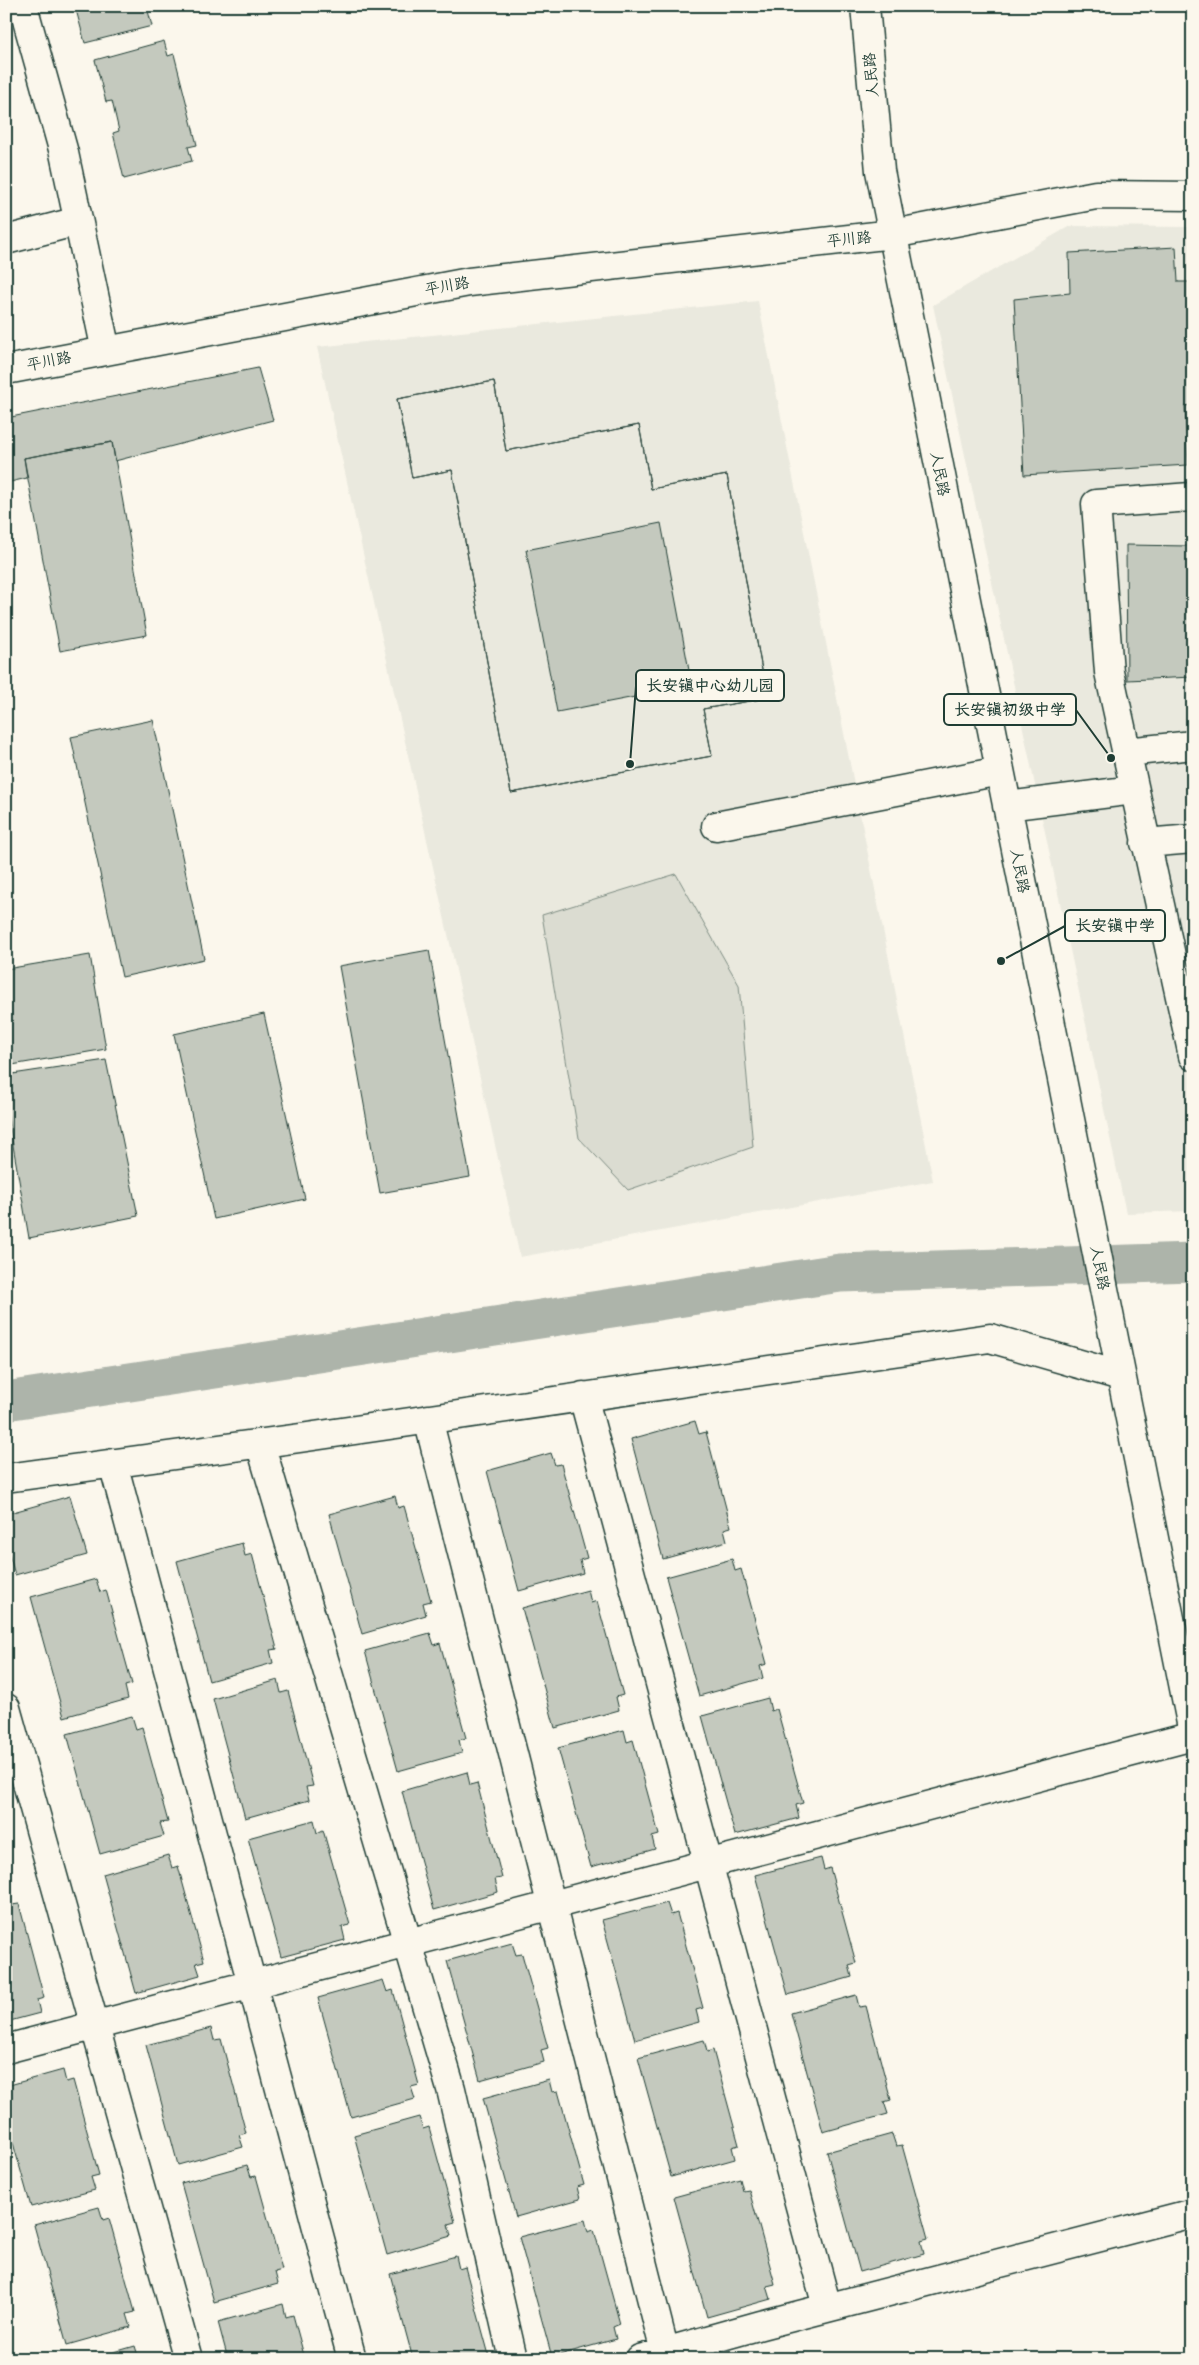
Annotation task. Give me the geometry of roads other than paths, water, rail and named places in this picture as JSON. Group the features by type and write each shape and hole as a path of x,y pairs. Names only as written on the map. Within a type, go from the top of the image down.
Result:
{"street":[{"path":"23,6 64,153 106,351"},
{"name":"人民路","path":"865,6 880,172 1193,1734"},
{"name":"平川路","path":"6,370 469,282 893,234 1096,195 1193,196"},
{"path":"6,240 78,221"},
{"path":"1191,497 1096,504 1109,672 1193,1056"},
{"path":"1126,752 1193,745"},
{"path":"716,826 1000,771"},
{"path":"1007,806 1134,790"},
{"path":"1145,843 1193,838"},
{"path":"6,1478 990,1338 1119,1365"},
{"path":"583,1396 827,2307"},
{"path":"428,1419 551,1905 652,2355 827,2307 1193,2213"},
{"path":"260,1443 451,2089 513,2359"},
{"path":"113,1463 352,2359"},
{"path":"6,1708 188,2359"},
{"path":"6,2049 1193,1734"}],"waterway":[{"path":"6,1401 840,1273 1193,1262"}],"place":[{"name":"长安镇初级中学","path":"1111,758"},
{"name":"长安镇中心幼儿园","path":"630,764"},
{"name":"长安镇中学","path":"1001,961"}]}
